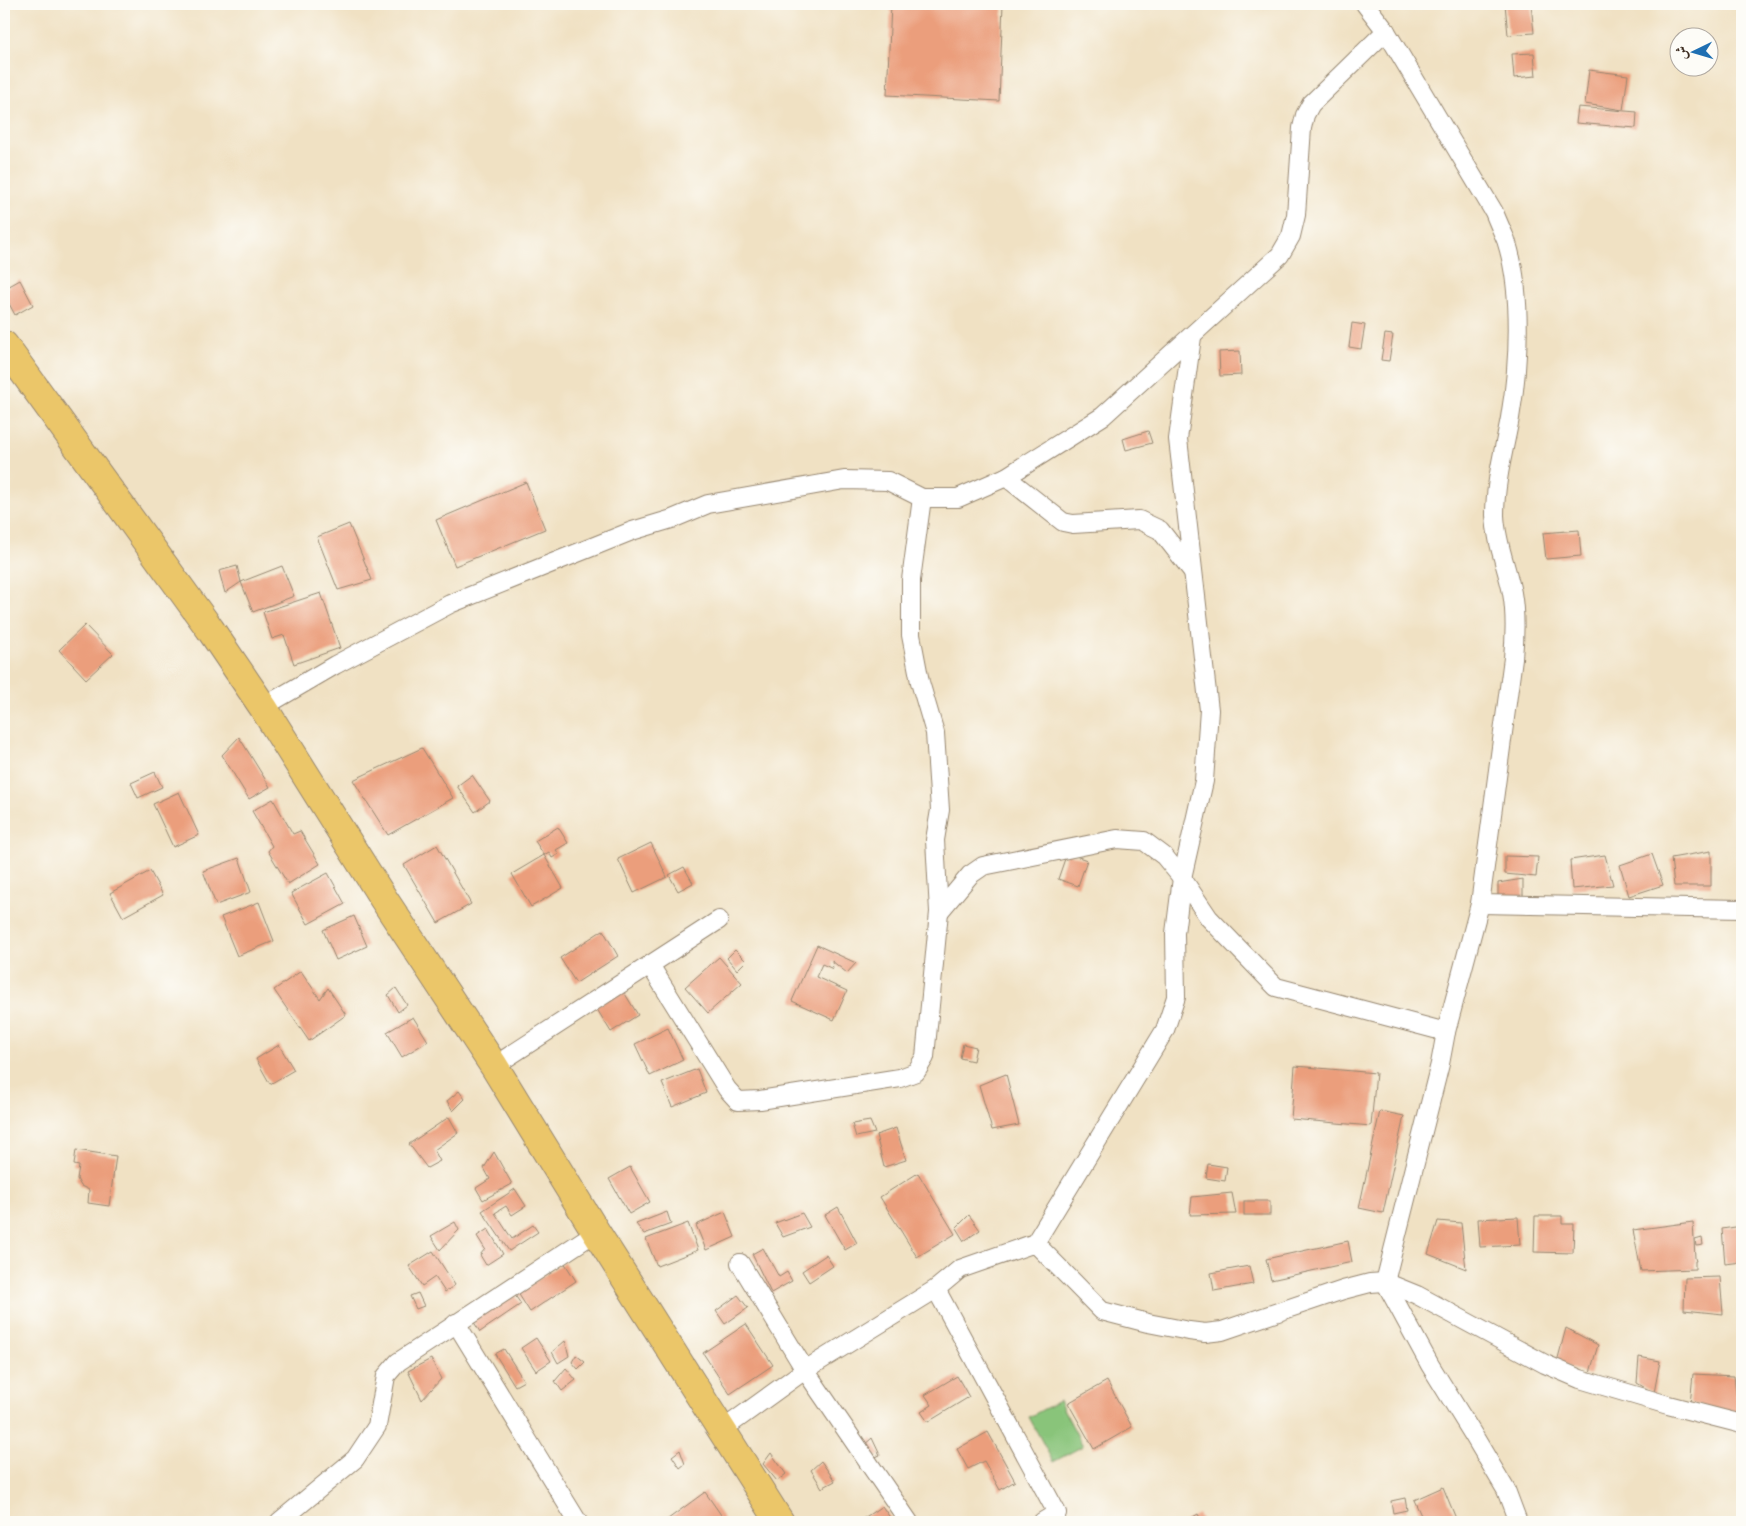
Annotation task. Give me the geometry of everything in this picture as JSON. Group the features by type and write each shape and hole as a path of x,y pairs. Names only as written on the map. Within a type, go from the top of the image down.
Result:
{"main road":[{"path":"4,345 210,629 263,707 383,898 494,1066 596,1232 780,1522"}],"street":[{"path":"1366,4 1386,31 1494,212 1506,241 1514,276 1517,337 1515,383 1496,487 1495,517 1499,546 1512,593 1516,623 1513,658 1480,904 1446,1032 1440,1064 1385,1282 1430,1366 1506,1490 1518,1522"},
{"path":"263,707 450,604 632,531 672,519 708,504 844,480 888,481 922,498 958,498 1006,477 1103,416 1280,255 1291,236 1296,215 1302,128 1305,115 1311,104 1386,31"},
{"path":"722,1430 805,1370 936,1289 960,1269 1035,1243 1165,1030 1176,997 1175,933 1182,878 1204,781 1209,710 1178,440 1192,337"},
{"path":"1006,477 1063,522 1073,524 1139,520 1160,530 1193,573"},
{"path":"650,965 727,1089 738,1101 760,1100 900,1078 916,1072 925,1057 938,912 934,840 940,810 935,733 920,682 911,635 911,580 922,498"},
{"path":"938,912 970,875 983,866 1117,839 1144,841 1164,856 1182,878 1209,918 1276,987 1446,1032"},
{"path":"1480,904 1742,908"},
{"path":"494,1066 719,920"},
{"path":"279,1522 356,1459 377,1426 386,1376 398,1362 596,1232"},
{"path":"1035,1243 1102,1311 1148,1323 1206,1333 1222,1331 1343,1290 1370,1283 1385,1282 1417,1295 1545,1364 1580,1379 1742,1424"},
{"path":"740,1263 805,1370 909,1522"},
{"path":"936,1289 1057,1513 1042,1522"},
{"path":"456,1323 578,1522"}],"green space":[{"path":"1059,1401 1083,1446 1053,1462 1029,1417"}],"building":[{"path":"891,4 1003,4 999,101 887,95"},
{"path":"1505,4 1531,4 1534,33 1508,35"},
{"path":"1534,53 1536,76 1514,78 1512,54"},
{"path":"1589,70 1628,75 1623,110 1585,104"},
{"path":"1578,107 1637,112 1636,128 1576,123"},
{"path":"20,280 33,305 15,315 4,294 4,289"},
{"path":"1352,323 1365,325 1361,349 1349,347"},
{"path":"1385,334 1393,335 1389,361 1381,360"},
{"path":"1240,351 1241,375 1220,376 1219,352"},
{"path":"1148,431 1152,443 1126,450 1123,439"},
{"path":"526,482 545,529 455,566 436,520"},
{"path":"349,524 372,580 338,590 317,537"},
{"path":"1579,530 1581,556 1546,559 1543,533"},
{"path":"237,566 241,582 225,593 219,571"},
{"path":"282,566 294,596 253,612 241,582"},
{"path":"321,593 340,648 294,664 284,635 272,639 263,612"},
{"path":"85,625 113,654 86,679 59,650"},
{"path":"239,737 270,787 249,799 222,755"},
{"path":"422,748 453,798 388,835 353,780"},
{"path":"155,772 162,787 138,798 131,783"},
{"path":"472,775 490,801 475,812 457,786"},
{"path":"179,792 199,835 173,847 153,804"},
{"path":"273,799 293,834 300,831 320,864 288,884 268,851 272,846 252,811"},
{"path":"558,827 568,843 556,850 559,854 552,858 549,852 544,855 535,841"},
{"path":"651,843 667,877 634,893 618,859"},
{"path":"437,845 471,904 438,923 404,865"},
{"path":"1711,851 1711,886 1674,886 1671,858"},
{"path":"1067,853 1087,860 1078,886 1058,879"},
{"path":"1652,854 1663,885 1629,896 1620,865"},
{"path":"544,855 563,888 531,907 512,874"},
{"path":"1605,855 1613,885 1572,889 1570,860"},
{"path":"1505,856 1538,857 1536,877 1505,874"},
{"path":"239,858 251,892 216,905 203,871"},
{"path":"684,867 693,883 678,891 669,875"},
{"path":"150,871 163,895 123,917 110,893"},
{"path":"328,873 345,904 308,924 291,893"},
{"path":"1523,879 1523,899 1498,898 1498,883"},
{"path":"259,902 274,941 237,956 221,917"},
{"path":"354,916 367,946 336,960 323,930"},
{"path":"603,930 618,956 576,983 560,958"},
{"path":"817,945 856,963 847,973 832,961 833,969 822,964 816,977 847,991 834,1020 792,1001"},
{"path":"735,950 746,961 737,970 727,958"},
{"path":"719,957 742,983 708,1013 685,987"},
{"path":"301,971 320,999 328,988 346,1015 309,1041 274,990"},
{"path":"396,988 407,1005 398,1012 388,995"},
{"path":"622,989 638,1015 611,1032 595,1006"},
{"path":"413,1017 428,1041 402,1057 387,1032"},
{"path":"668,1028 683,1060 650,1076 635,1044"},
{"path":"963,1044 976,1047 973,1061 960,1058"},
{"path":"279,1045 294,1070 270,1084 256,1059"},
{"path":"1295,1066 1376,1073 1371,1126 1291,1119"},
{"path":"697,1069 706,1093 672,1107 662,1083"},
{"path":"1006,1074 1019,1125 992,1130 979,1085"},
{"path":"459,1091 465,1099 453,1111 447,1101"},
{"path":"1380,1111 1404,1116 1383,1213 1359,1208"},
{"path":"449,1117 458,1133 434,1150 440,1161 427,1168 409,1144"},
{"path":"870,1121 875,1133 856,1137 852,1124"},
{"path":"896,1128 906,1160 884,1167 876,1135"},
{"path":"76,1150 116,1156 109,1206 88,1203 89,1190 81,1186 77,1179 79,1166 74,1165"},
{"path":"494,1152 512,1184 483,1200 476,1188 490,1179 484,1168"},
{"path":"1208,1164 1227,1167 1225,1181 1206,1178"},
{"path":"630,1167 650,1202 629,1214 609,1179"},
{"path":"918,1173 955,1234 917,1257 880,1197"},
{"path":"515,1189 526,1206 512,1215 506,1206 495,1213 512,1239 533,1225 538,1232 509,1251 482,1211"},
{"path":"1232,1193 1236,1214 1190,1215 1192,1197"},
{"path":"1244,1201 1270,1201 1270,1215 1244,1215"},
{"path":"838,1207 857,1243 845,1250 825,1215"},
{"path":"667,1212 671,1224 644,1234 636,1224"},
{"path":"725,1212 735,1237 706,1250 696,1225"},
{"path":"802,1213 810,1227 783,1237 775,1223"},
{"path":"969,1215 980,1230 964,1241 956,1228"},
{"path":"1535,1216 1562,1216 1562,1224 1574,1224 1573,1253 1534,1252"},
{"path":"1518,1217 1520,1245 1480,1247 1478,1219"},
{"path":"1438,1221 1461,1223 1466,1269 1428,1254"},
{"path":"455,1222 459,1230 440,1250 431,1236"},
{"path":"1693,1222 1695,1269 1641,1271 1633,1230"},
{"path":"688,1223 698,1250 657,1266 646,1239"},
{"path":"1742,1226 1742,1262 1725,1264 1722,1229"},
{"path":"488,1229 503,1254 486,1265 480,1255 485,1249 477,1236"},
{"path":"1702,1238 1703,1245 1696,1246 1695,1240"},
{"path":"1348,1241 1352,1262 1271,1280 1266,1259"},
{"path":"763,1248 779,1277 787,1272 792,1281 771,1293 752,1254"},
{"path":"433,1251 455,1285 445,1292 435,1277 422,1286 409,1266"},
{"path":"826,1255 833,1266 809,1282 802,1271"},
{"path":"564,1262 576,1281 530,1312 518,1293"},
{"path":"1249,1266 1253,1284 1214,1291 1211,1273"},
{"path":"1720,1277 1723,1314 1684,1310 1685,1278"},
{"path":"512,1291 521,1304 480,1332 472,1319"},
{"path":"418,1293 424,1306 416,1309 410,1296"},
{"path":"738,1295 748,1308 725,1324 716,1311"},
{"path":"746,1324 773,1365 730,1394 703,1353"},
{"path":"1566,1328 1598,1345 1589,1376 1557,1362"},
{"path":"536,1338 551,1361 536,1371 521,1348"},
{"path":"565,1341 569,1356 558,1363 552,1352"},
{"path":"504,1349 524,1381 515,1386 495,1354"},
{"path":"576,1355 585,1362 578,1369 572,1362"},
{"path":"1639,1357 1660,1361 1654,1393 1637,1383"},
{"path":"431,1359 441,1379 422,1400 408,1371"},
{"path":"566,1368 576,1380 562,1391 555,1381"},
{"path":"1693,1374 1734,1376 1739,1415 1690,1404"},
{"path":"957,1376 969,1397 928,1422 921,1412 932,1405 925,1395"},
{"path":"1107,1381 1132,1427 1094,1449 1068,1403"},
{"path":"988,1432 1015,1481 1000,1490 984,1461 968,1469 957,1449"},
{"path":"872,1438 880,1455 871,1459 863,1446"},
{"path":"680,1450 685,1464 680,1468 672,1456"},
{"path":"771,1453 786,1474 777,1481 763,1464"},
{"path":"821,1461 835,1481 822,1488 811,1470"},
{"path":"1443,1487 1457,1521 1424,1522 1414,1500"},
{"path":"705,1492 726,1522 664,1522"},
{"path":"1405,1498 1407,1510 1393,1513 1391,1501"},
{"path":"882,1506 893,1522 858,1522"},
{"path":"1198,1514 1202,1522 1184,1522"}]}
